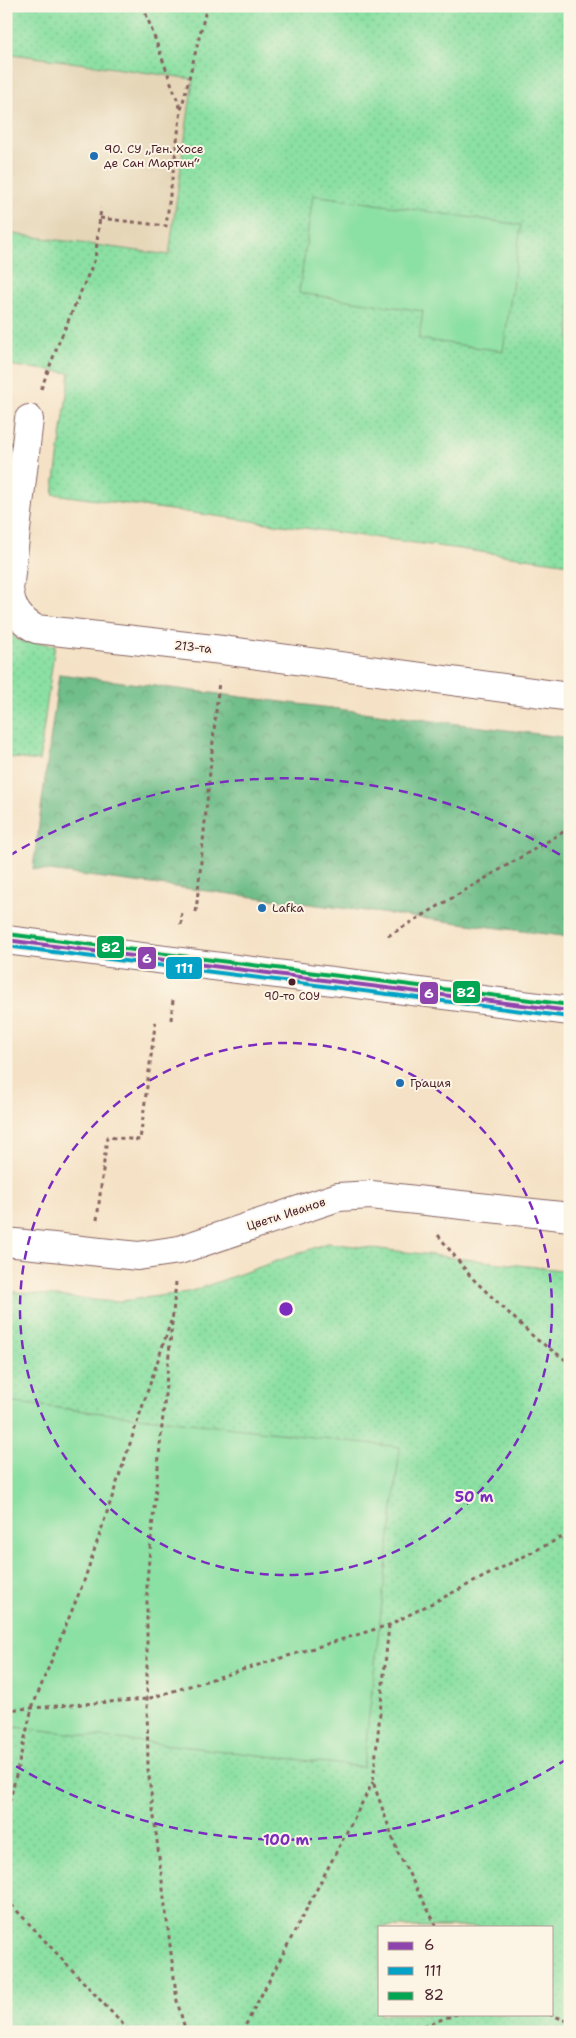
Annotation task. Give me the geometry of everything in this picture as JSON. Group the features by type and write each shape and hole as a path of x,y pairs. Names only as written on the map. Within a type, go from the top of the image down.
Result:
{"street":[{"name":"213-та","path":"29,420 9,590 16,614 25,623 36,629 48,632 222,650 570,697"},
{"path":"6,940 570,1011"},
{"name":"Цвети Иванов","path":"6,1242 138,1256 179,1250 338,1197 371,1195 570,1217"}],"path":[{"path":"143,6 182,110"},
{"path":"100,218 166,226 182,110 206,6"},
{"path":"29,420 59,342 95,258 101,208"},
{"path":"196,912 222,650"},
{"path":"388,936 570,828"},
{"path":"181,925 182,910"},
{"path":"171,1020 173,1000"},
{"path":"93,1251 108,1137 140,1140 156,1018"},
{"path":"409,1199 471,1277 536,1339 570,1363"},
{"path":"179,1250 147,1580 147,1699 148,1769 177,2001 186,2032"},
{"path":"6,1817 32,1708 84,1581 172,1316"},
{"path":"6,1710 147,1699 389,1625 570,1533"},
{"path":"242,2032 373,1782 389,1625"},
{"path":"373,1782 398,1853 436,1926"},
{"path":"6,1899 130,2032"},
{"path":"384,2032 426,2025 451,2016"},
{"path":"554,2016 570,2022"}],"shaded area":[{"name":"90. СУ „Ген. Хосе де Сан Мартин“","path":"6,53 193,79 169,255 6,233"}],"green space":[{"path":"7,6 570,6 570,564 53,494 70,373 7,365 6,369 6,233 169,255 193,79 6,53"},
{"path":"313,195 521,225 503,351 419,339 423,311 299,293"},
{"path":"6,627 17,640 55,645 39,761 6,757"},
{"path":"59,674 570,738 570,937 33,869"},
{"path":"328,1243 570,1271 570,2032 6,2032 6,1291 114,1302 189,1292"},
{"path":"6,1402 400,1447 363,1767 6,1726"}],"transit line":[{"name":"82","path":"7,934 570,1005"},
{"name":"6","path":"6,940 570,1011"},
{"name":"111","path":"6,946 569,1017"}],"place":[{"name":"90. СУ „Ген. Хосе де Сан Мартин“","path":"94,156"},
{"name":"Lafka","path":"262,908"},
{"name":"90-то СОУ","path":"292,982"},
{"name":"Грация","path":"400,1083"}]}
